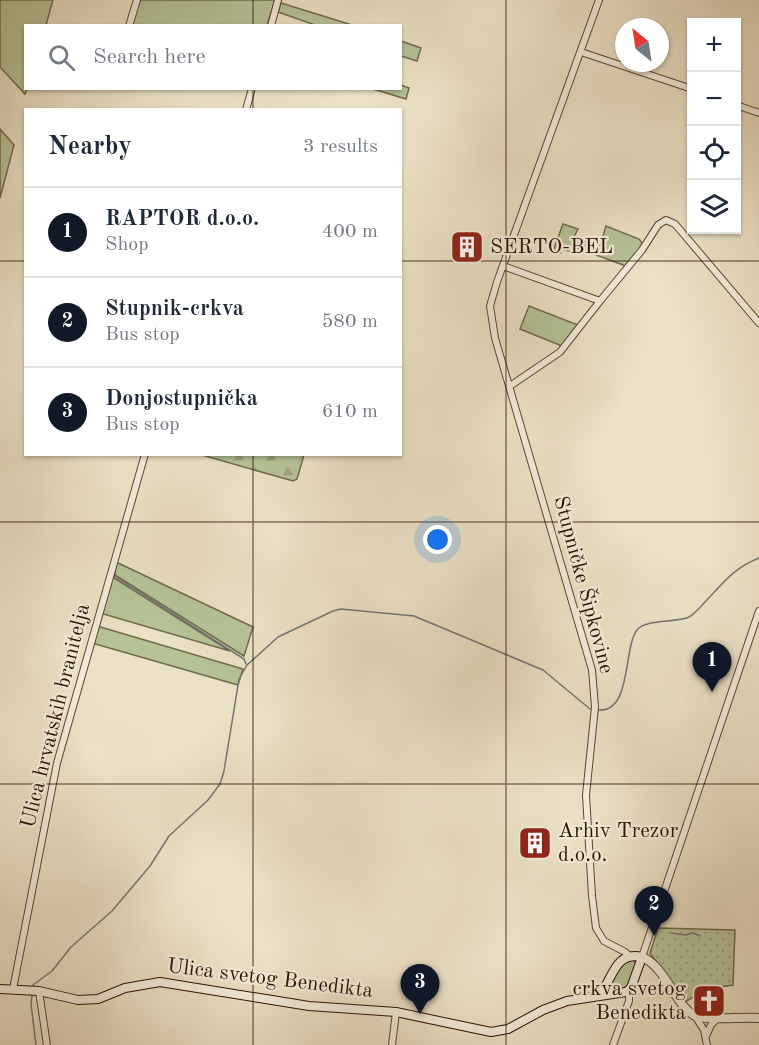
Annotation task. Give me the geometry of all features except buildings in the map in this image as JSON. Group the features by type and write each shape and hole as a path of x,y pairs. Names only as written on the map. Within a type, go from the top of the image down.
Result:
{"main road":[{"path":"598,995 604,990 614,968 631,957 642,957 629,991"},
{"name":"Ulica svetog Benedikta","path":"13,989 78,1000 98,999 125,988 160,982 309,1006 396,1012 483,1031 500,1032 555,1004 629,991"},
{"path":"0,989 13,989"}],"street":[{"path":"130,24 137,0"},
{"path":"272,24 278,0"},
{"name":"Stupničke Šipkovine","path":"599,0 502,266 489,310 495,338 592,669 595,709 586,795 596,928 604,941 631,957"},
{"path":"581,52 687,87"},
{"path":"247,108 251,90"},
{"path":"741,107 759,112"},
{"path":"510,386 560,352 642,250 658,225 668,221 675,224 759,323"},
{"path":"502,266 600,301"},
{"name":"Ulica hrvatskih branitelja","path":"13,989 57,763 144,456"},
{"path":"707,1045 702,1024 685,1007 655,964 642,957 759,611"},
{"path":"613,1045 629,1001 629,991"},
{"path":"39,992 47,1045"},
{"path":"392,1045 396,1012"},
{"path":"695,1016 759,1018"},
{"path":"706,1037 711,1025 719,1017"}],"green space":[{"path":"0,0 53,0 46,24 24,24 25,94 0,67"},
{"path":"140,0 275,0 267,24 133,24"},
{"path":"281,3 349,24 312,24 278,12"},
{"path":"402,41 421,48 417,61 402,56"},
{"path":"402,85 409,88 406,99 376,90 402,90"},
{"path":"0,129 14,145 0,198"},
{"path":"563,224 578,229 574,237 600,246 606,226 639,239 643,244 626,266 577,248 575,253 562,249 560,253 553,251"},
{"path":"529,306 578,325 562,346 520,329"},
{"path":"206,456 303,456 297,479 293,481"},
{"path":"116,562 253,627 244,656 115,575"},
{"path":"111,576 230,651 100,613"},
{"path":"97,626 243,669 238,685 92,643"},
{"path":"658,928 735,930 733,985 707,989 685,1002 650,953"},
{"path":"633,960 636,963 631,981 625,990 610,991 608,989 611,980 621,966"}],"waterway":[{"path":"598,710 609,708 622,691 637,630 647,624 689,617 730,576 759,558"},
{"path":"113,575 244,659 246,664"},
{"path":"33,988 33,985 52,971 71,947 112,911 150,866 169,836 208,800 220,784 239,679 247,665 278,637 341,609 414,616 543,670 593,710"},
{"path":"671,933 685,935 693,933 700,936"},
{"path":"32,995 36,1045"}],"place":[{"name":"SERTO-BEL","path":"467,247"},
{"name":"RAPTOR d.o.o.","path":"712,692"},
{"name":"Arhiv Trezor d.o.o.","path":"535,843"},
{"name":"Stupnik-crkva","path":"654,936"},
{"name":"crkva svetog Benedikta","path":"709,1001"},
{"name":"Donjostupnička","path":"420,1014"}]}
